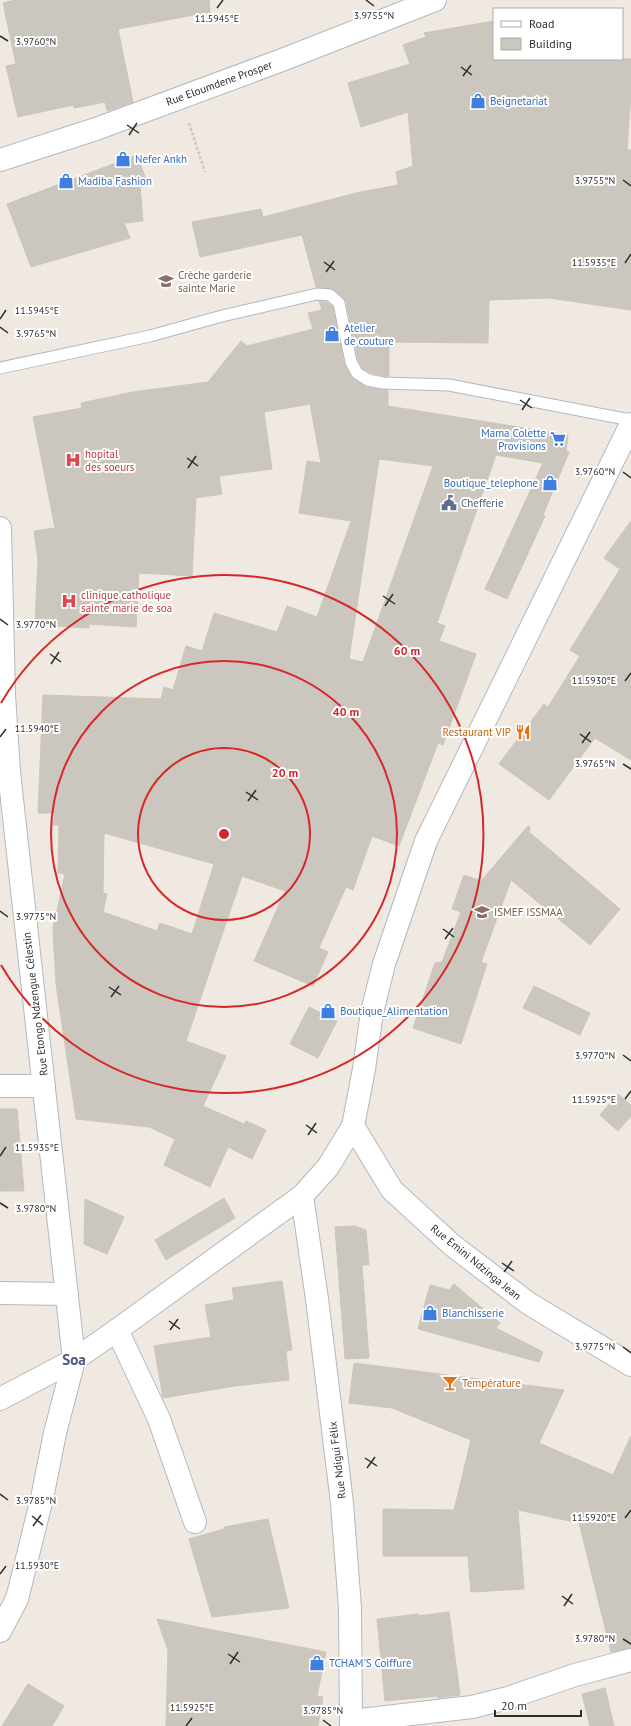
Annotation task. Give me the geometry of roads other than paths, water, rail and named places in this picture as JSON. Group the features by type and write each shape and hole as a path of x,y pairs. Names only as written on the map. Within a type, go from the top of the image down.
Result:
{"street":[{"name":"Rue Eloumdene Prosper","path":"0,160 96,130 282,60 435,0"},
{"path":"0,1398 74,1360 117,1330 302,1196 328,1167 353,1126 364,1069 372,1012 384,964 426,841 631,424"},
{"name":"Rue Etongo Ndzengue Célestin","path":"0,528 4,694 9,772 74,1360"},
{"path":"0,1086 44,1086"},
{"name":"Rue Emini Ndzinga Jean","path":"353,1126 392,1190 452,1246 528,1303 631,1365"},
{"name":"Rue Ndigui Félix","path":"302,1196 317,1299 342,1503 350,1608 351,1723"},
{"path":"0,1293 67,1294"},
{"path":"117,1330 159,1419 196,1522"},
{"path":"0,1631 17,1599 42,1498 55,1433 74,1360"},
{"path":"351,1723 472,1707 508,1698 575,1675 631,1660"}],"lane":[{"path":"0,368 150,336 222,316 317,294 330,295 339,303 352,362 357,373 368,380 383,383 449,384 631,420"}],"place":[{"name":"Beignetariat","path":"478,101"},
{"name":"Nefer Ankh","path":"123,159"},
{"name":"Madiba Fashion","path":"66,181"},
{"name":"Crèche garderie sainte Marie","path":"166,281"},
{"name":"Atelier de couture","path":"332,334"},
{"name":"Mama Colette Provisions","path":"558,439"},
{"name":"hopital des soeurs","path":"73,460"},
{"name":"Boutique_telephone","path":"550,483"},
{"name":"Chefferie","path":"449,503"},
{"name":"clinique catholique sainte marie de soa","path":"69,601"},
{"name":"Restaurant VIP","path":"523,732"},
{"name":"ISMEF ISSMAA","path":"482,912"},
{"name":"Boutique_Alimentation","path":"328,1011"},
{"name":"Blanchisserie","path":"430,1313"},
{"name":"Température","path":"450,1383"},
{"name":"TCHAM'S Coiffure","path":"317,1663"}],"district":[{"name":"Soa","path":"74,1360"}]}
